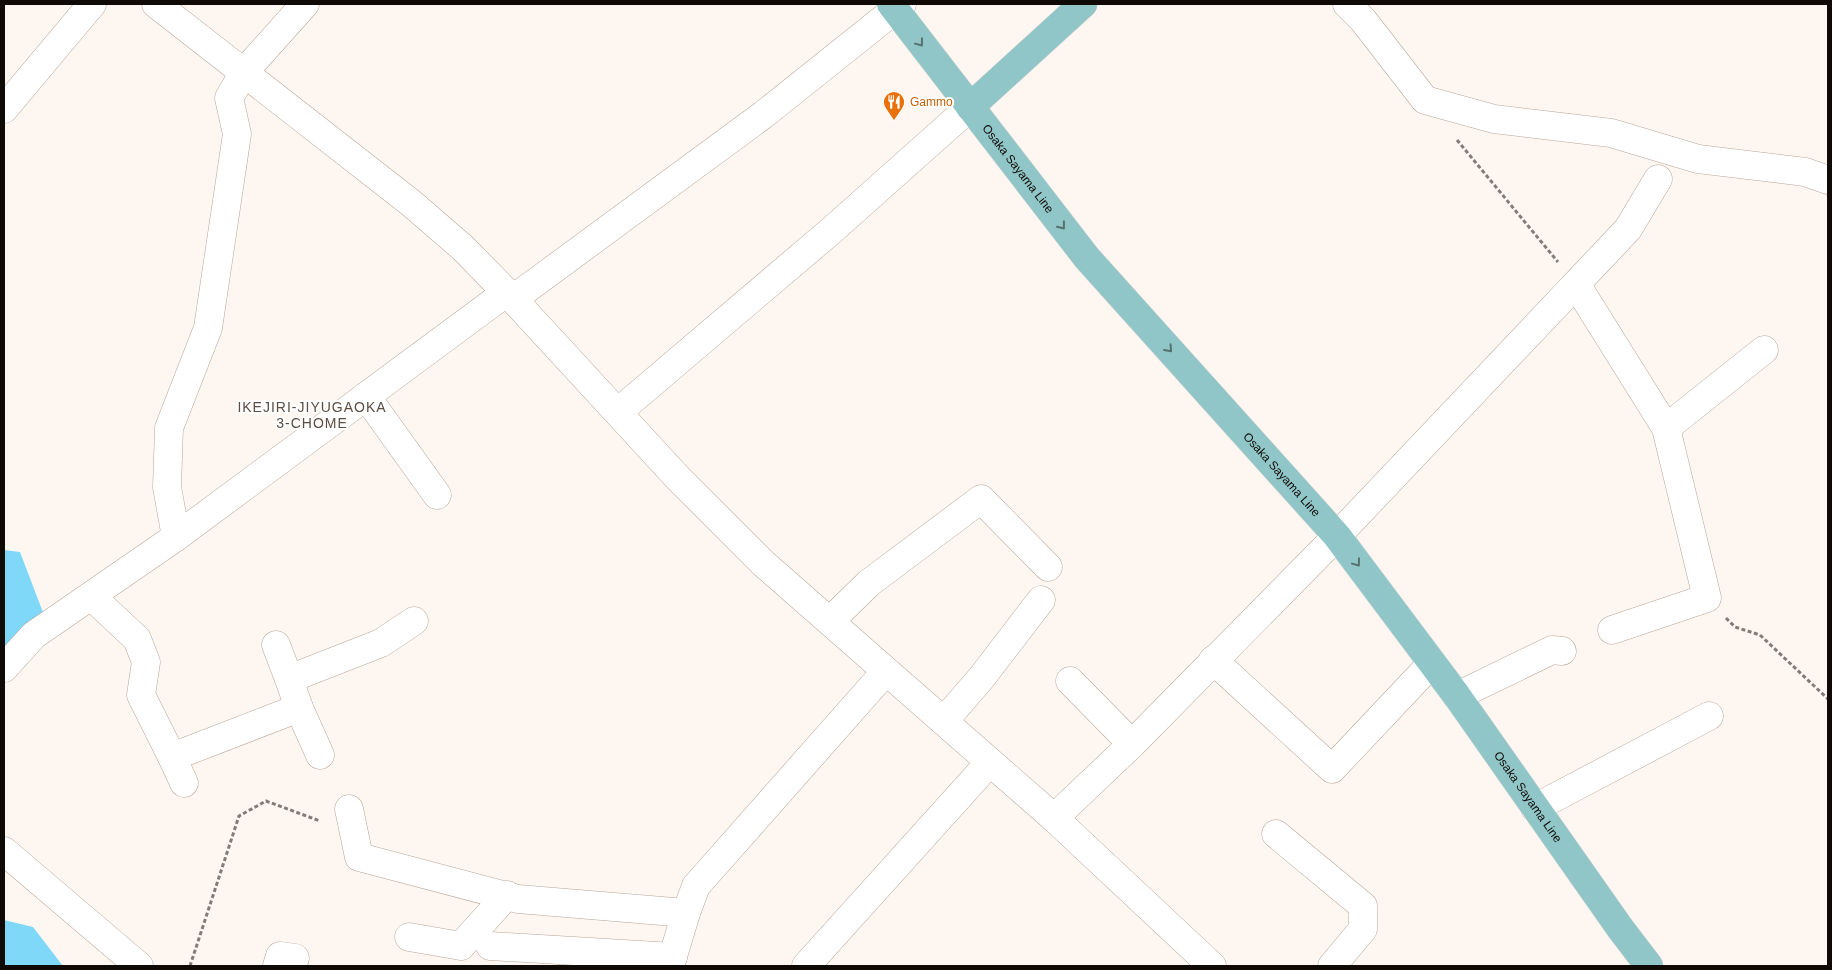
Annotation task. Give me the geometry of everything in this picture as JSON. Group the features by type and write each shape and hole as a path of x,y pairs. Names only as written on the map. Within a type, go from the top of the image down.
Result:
{"main road":[{"path":"970,107 1082,4"},
{"name":"Osaka Sayama Line","path":"896,5 970,107 1087,258 1337,536 1457,696 1620,928 1650,966"}],"street":[{"path":"4,108 92,4"},
{"path":"156,4 411,203 463,248 510,295 678,478 764,564 1054,818 1212,966"},
{"path":"176,537 167,487 169,428 208,328 237,134 229,98 244,72 305,4"},
{"path":"1347,4 1363,20 1425,100 1494,119 1611,133 1698,159 1805,172 1828,180"},
{"path":"4,668 34,635 176,537 366,396 763,115 896,5"},
{"path":"618,412 832,230 970,107"},
{"path":"1054,818 1132,744 1337,536 1576,284 1628,229 1658,180"},
{"path":"1576,284 1666,428 1707,598 1612,630"},
{"path":"1666,428 1764,350"},
{"path":"366,396 437,495"},
{"path":"830,621 869,583 981,499 1028,532 1048,568"},
{"path":"91,596 137,640 146,662 141,695 184,784"},
{"path":"944,721 982,677 1041,600"},
{"path":"288,679 384,650 414,620"},
{"path":"276,645 320,755"},
{"path":"1457,696 1552,650 1562,652"},
{"path":"1213,660 1332,769 1432,663"},
{"path":"490,946 672,962 696,886 886,671"},
{"path":"1070,681 1132,744"},
{"path":"172,757 300,708"},
{"path":"1535,808 1709,716"},
{"path":"806,966 990,762"},
{"path":"352,821 359,857 518,898 686,913"},
{"path":"1276,834 1363,906 1363,930 1332,966"},
{"path":"4,851 139,966"},
{"path":"409,937 462,946 507,896"}],"path":[{"path":"1454,137 1576,284"},
{"path":"1707,598 1736,627 1760,635 1828,699"},
{"path":"190,966 239,816 266,801 352,821"}],"water":[{"path":"4,550 20,552 44,615 11,646 4,646"},
{"path":"4,920 33,927 63,966 4,966"}],"place":[{"name":"Gammo","path":"894,121"}],"district":[{"name":"IKEJIRI-JIYUGAOKA 3-CHOME","path":"312,416"}]}
